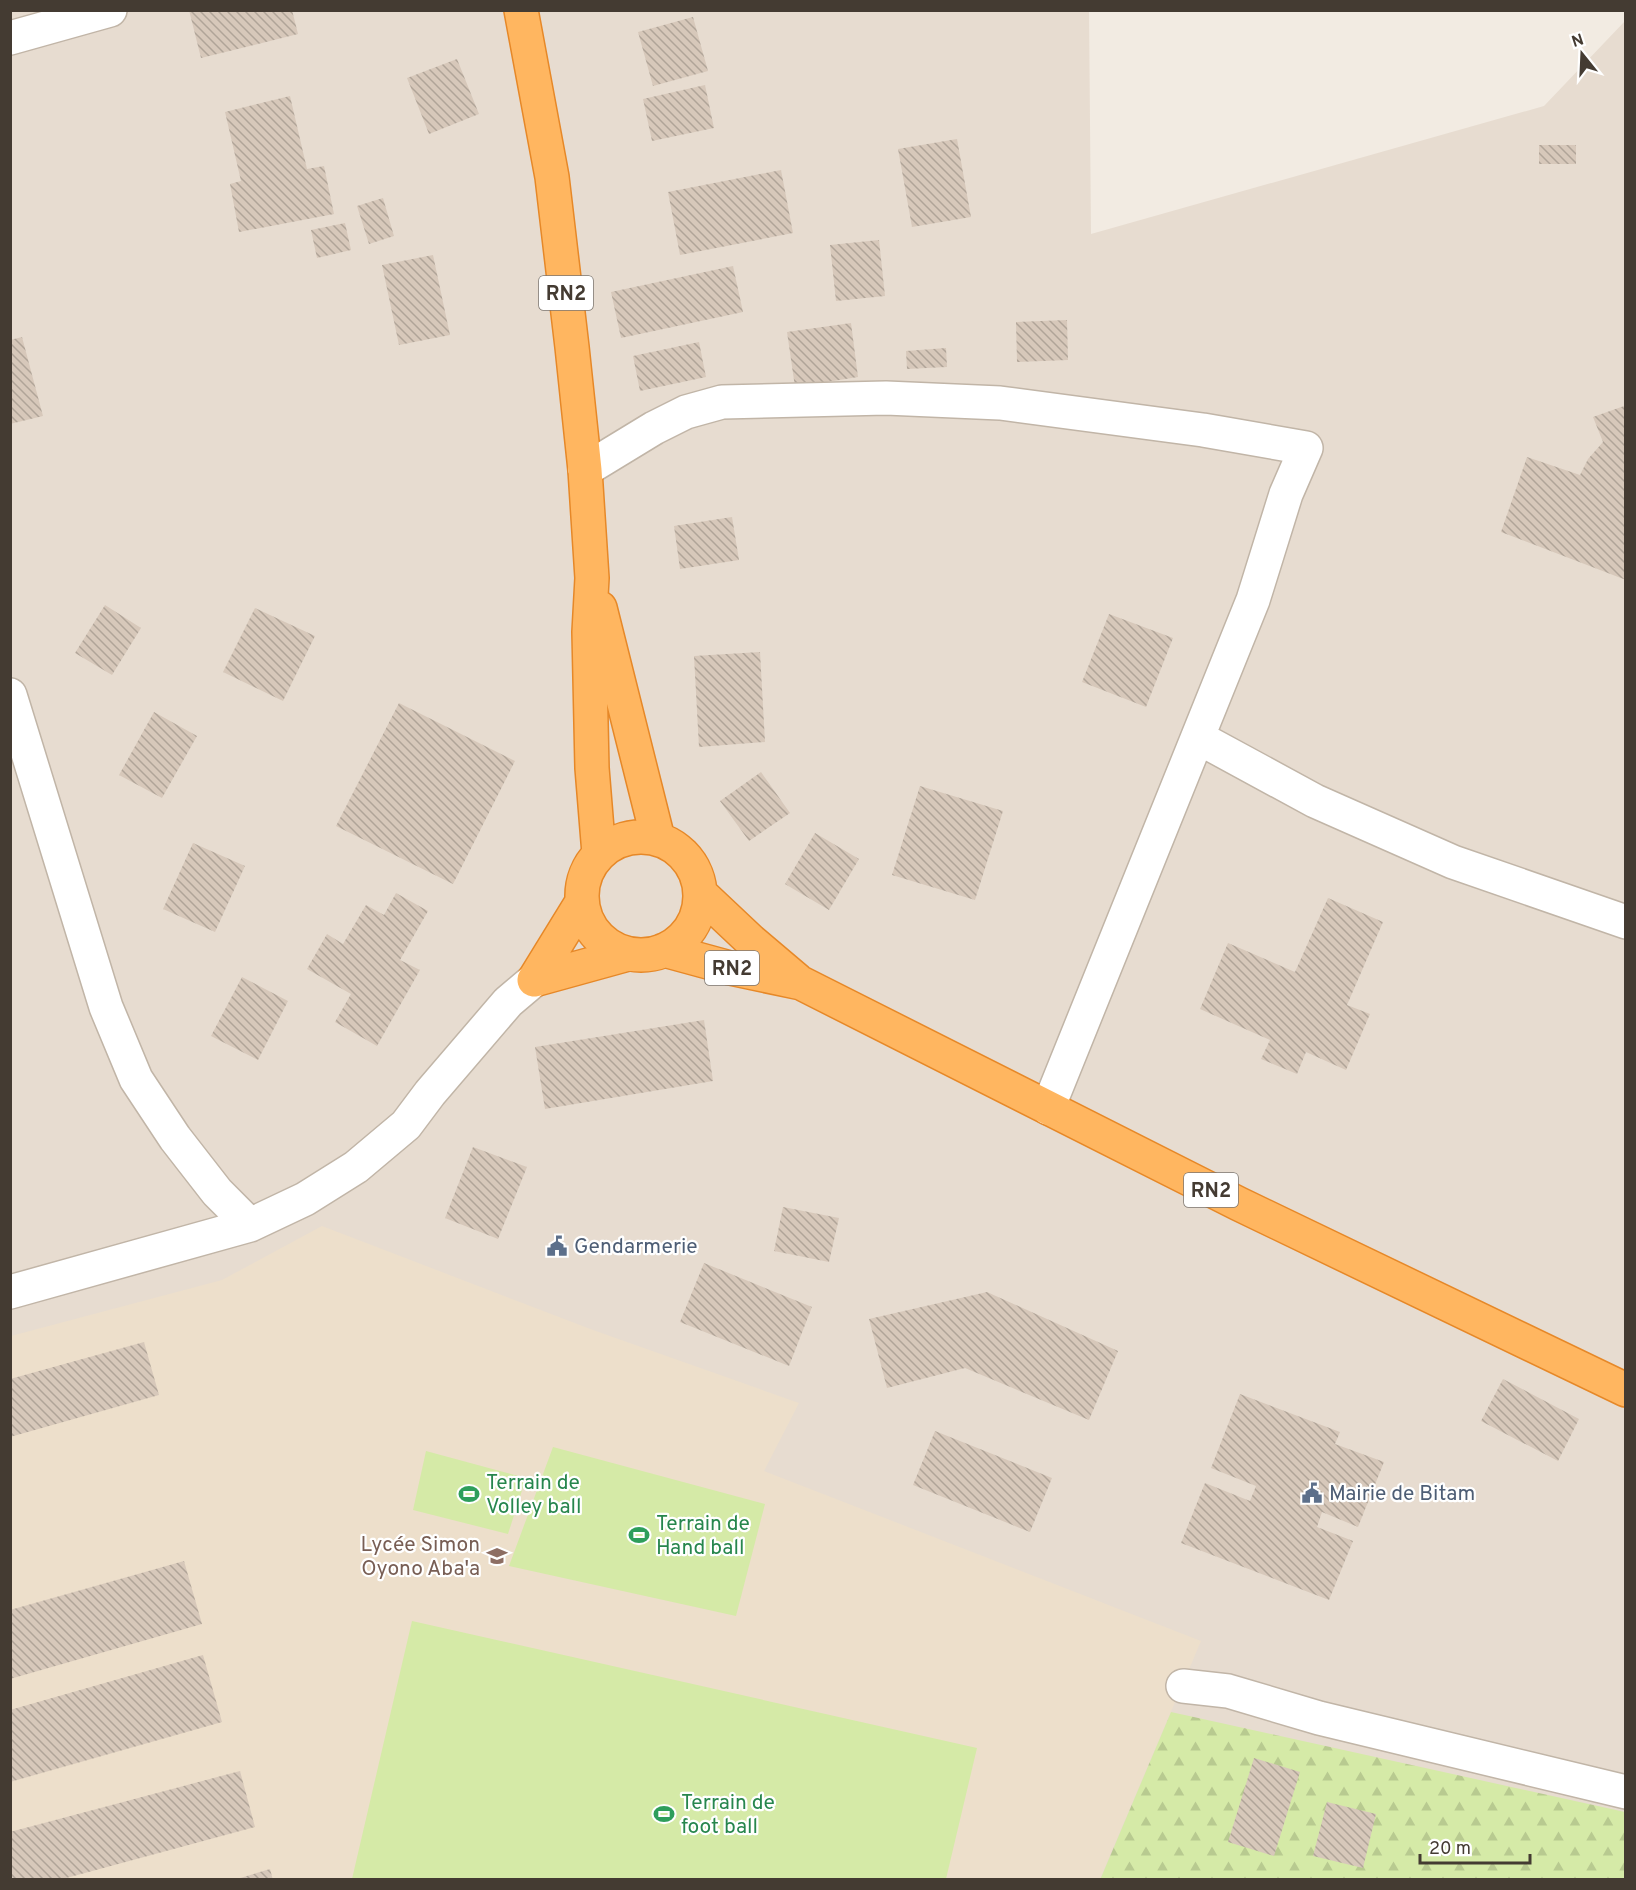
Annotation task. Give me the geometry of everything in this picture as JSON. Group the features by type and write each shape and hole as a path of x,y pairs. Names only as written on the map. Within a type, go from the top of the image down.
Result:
{"highway":[{"name":"RN2","path":"521,10 552,177 585,470 592,578 589,632 592,768 599,854"},
{"name":"RN2","path":"592,578 658,839"},
{"path":"534,980 628,954 646,955 664,950 679,941 691,927 698,910 700,893 696,875 687,859 674,847 658,839 626,838 612,844 599,854 588,869 582,886 582,902 587,921 597,936 611,947 628,954"},
{"name":"RN2","path":"700,893 743,935 801,983 1239,1204 1626,1390"},
{"path":"534,980 582,902"},
{"name":"RN2","path":"664,950 730,968 801,983"}],"street":[{"path":"10,38 110,10"},
{"path":"585,470 654,428 686,412 722,402 886,398 1000,403 1203,430 1306,448 1286,494 1253,600 1048,1108"},
{"path":"10,695 106,1008 136,1079 175,1138 217,1192 250,1225"},
{"path":"1199,738 1315,801 1443,857 1626,922"},
{"path":"10,1292 250,1225 305,1199 356,1167 406,1125 430,1093 508,1002 534,980"},
{"path":"1183,1686 1228,1691 1318,1718 1626,1792"}],"shaded area":[{"path":"11,11 1089,11 1091,234 1544,106 1625,21 1625,1879 11,1880"},
{"name":"Lycée Simon Oyono Aba'a","path":"322,1226 593,1330 799,1403 764,1471 1201,1641 1100,1879 11,1880 11,1336 222,1280"}],"green space":[{"name":"Terrain de Hand ball","path":"553,1447 765,1504 736,1616 509,1566"},
{"name":"Terrain de Volley ball","path":"426,1451 526,1478 508,1534 413,1510"},
{"name":"Terrain de foot ball","path":"412,1621 977,1748 946,1879 352,1879"},
{"path":"1171,1712 1625,1812 1625,1879 1100,1880"}],"building":[{"path":"189,10 292,10 298,34 201,58"},
{"path":"693,17 708,71 653,86 638,32"},
{"path":"457,59 479,114 429,134 407,78"},
{"path":"705,85 714,128 652,141 643,99"},
{"path":"290,96 307,169 324,166 334,214 239,232 230,184 241,181 225,112"},
{"path":"957,139 971,217 912,227 898,149"},
{"path":"1539,145 1576,145 1576,164 1539,164"},
{"path":"781,170 793,233 680,255 668,192"},
{"path":"383,198 394,236 369,244 357,206"},
{"path":"345,223 351,250 317,258 311,230"},
{"path":"879,240 885,296 836,301 830,245"},
{"path":"433,255 450,335 399,345 382,265"},
{"path":"733,266 743,312 621,338 611,292"},
{"path":"1067,320 1068,360 1017,362 1016,322"},
{"path":"851,323 858,377 795,387 787,332"},
{"path":"22,337 43,416 10,424 10,340"},
{"path":"699,342 706,377 640,391 633,356"},
{"path":"946,348 947,367 907,369 906,351"},
{"path":"1624,406 1626,412 1626,580 1501,532 1527,457 1580,475 1588,459 1603,442 1593,417"},
{"path":"732,517 739,560 680,569 674,526"},
{"path":"105,605 141,628 112,675 75,653"},
{"path":"255,608 315,636 283,701 223,672"},
{"path":"1109,614 1173,638 1146,707 1082,682"},
{"path":"760,652 765,742 699,747 694,656"},
{"path":"399,703 515,761 453,884 336,826"},
{"path":"154,712 197,736 162,798 119,775"},
{"path":"761,772 790,813 749,841 720,801"},
{"path":"920,786 1003,811 975,900 892,875"},
{"path":"815,833 859,859 829,910 785,884"},
{"path":"193,843 245,866 215,932 163,909"},
{"path":"396,893 428,911 400,960 420,970 377,1046 335,1022 351,994 307,969 327,934 343,944 366,905 384,915"},
{"path":"1328,898 1383,922 1347,1005 1370,1014 1346,1070 1306,1052 1297,1074 1261,1059 1270,1040 1200,1009 1228,943 1295,972"},
{"path":"242,977 288,1001 258,1060 211,1036"},
{"path":"704,1020 713,1081 545,1109 535,1047"},
{"path":"473,1147 527,1167 498,1239 445,1218"},
{"path":"783,1207 839,1218 829,1262 774,1251"},
{"path":"704,1263 812,1307 789,1366 680,1322"},
{"path":"987,1292 1118,1351 1089,1420 965,1368 887,1388 869,1319"},
{"path":"144,1342 159,1395 10,1437 10,1379"},
{"path":"1503,1379 1579,1419 1558,1461 1481,1421"},
{"name":"Mairie de Bitam","path":"1240,1394 1340,1432 1335,1444 1384,1462 1358,1527 1322,1512 1317,1527 1353,1541 1329,1600 1181,1543 1205,1483 1250,1501 1256,1486 1211,1468"},
{"path":"935,1431 1052,1478 1030,1532 913,1485"},
{"path":"184,1561 202,1624 10,1679 10,1610"},
{"path":"203,1655 222,1722 10,1782 10,1710"},
{"path":"1254,1758 1300,1772 1274,1856 1228,1842"},
{"path":"240,1771 255,1827 59,1880 10,1880 10,1832"},
{"path":"1327,1802 1376,1814 1363,1868 1313,1856"},
{"path":"270,1869 273,1880 237,1880 237,1879"}],"place":[{"name":"Gendarmerie","path":"557,1246"},
{"name":"Mairie de Bitam","path":"1312,1493"},
{"name":"Terrain de Volley ball","path":"469,1494"},
{"name":"Terrain de Hand ball","path":"639,1535"},
{"name":"Lycée Simon Oyono Aba'a","path":"497,1556"},
{"name":"Terrain de foot ball","path":"664,1814"}]}
